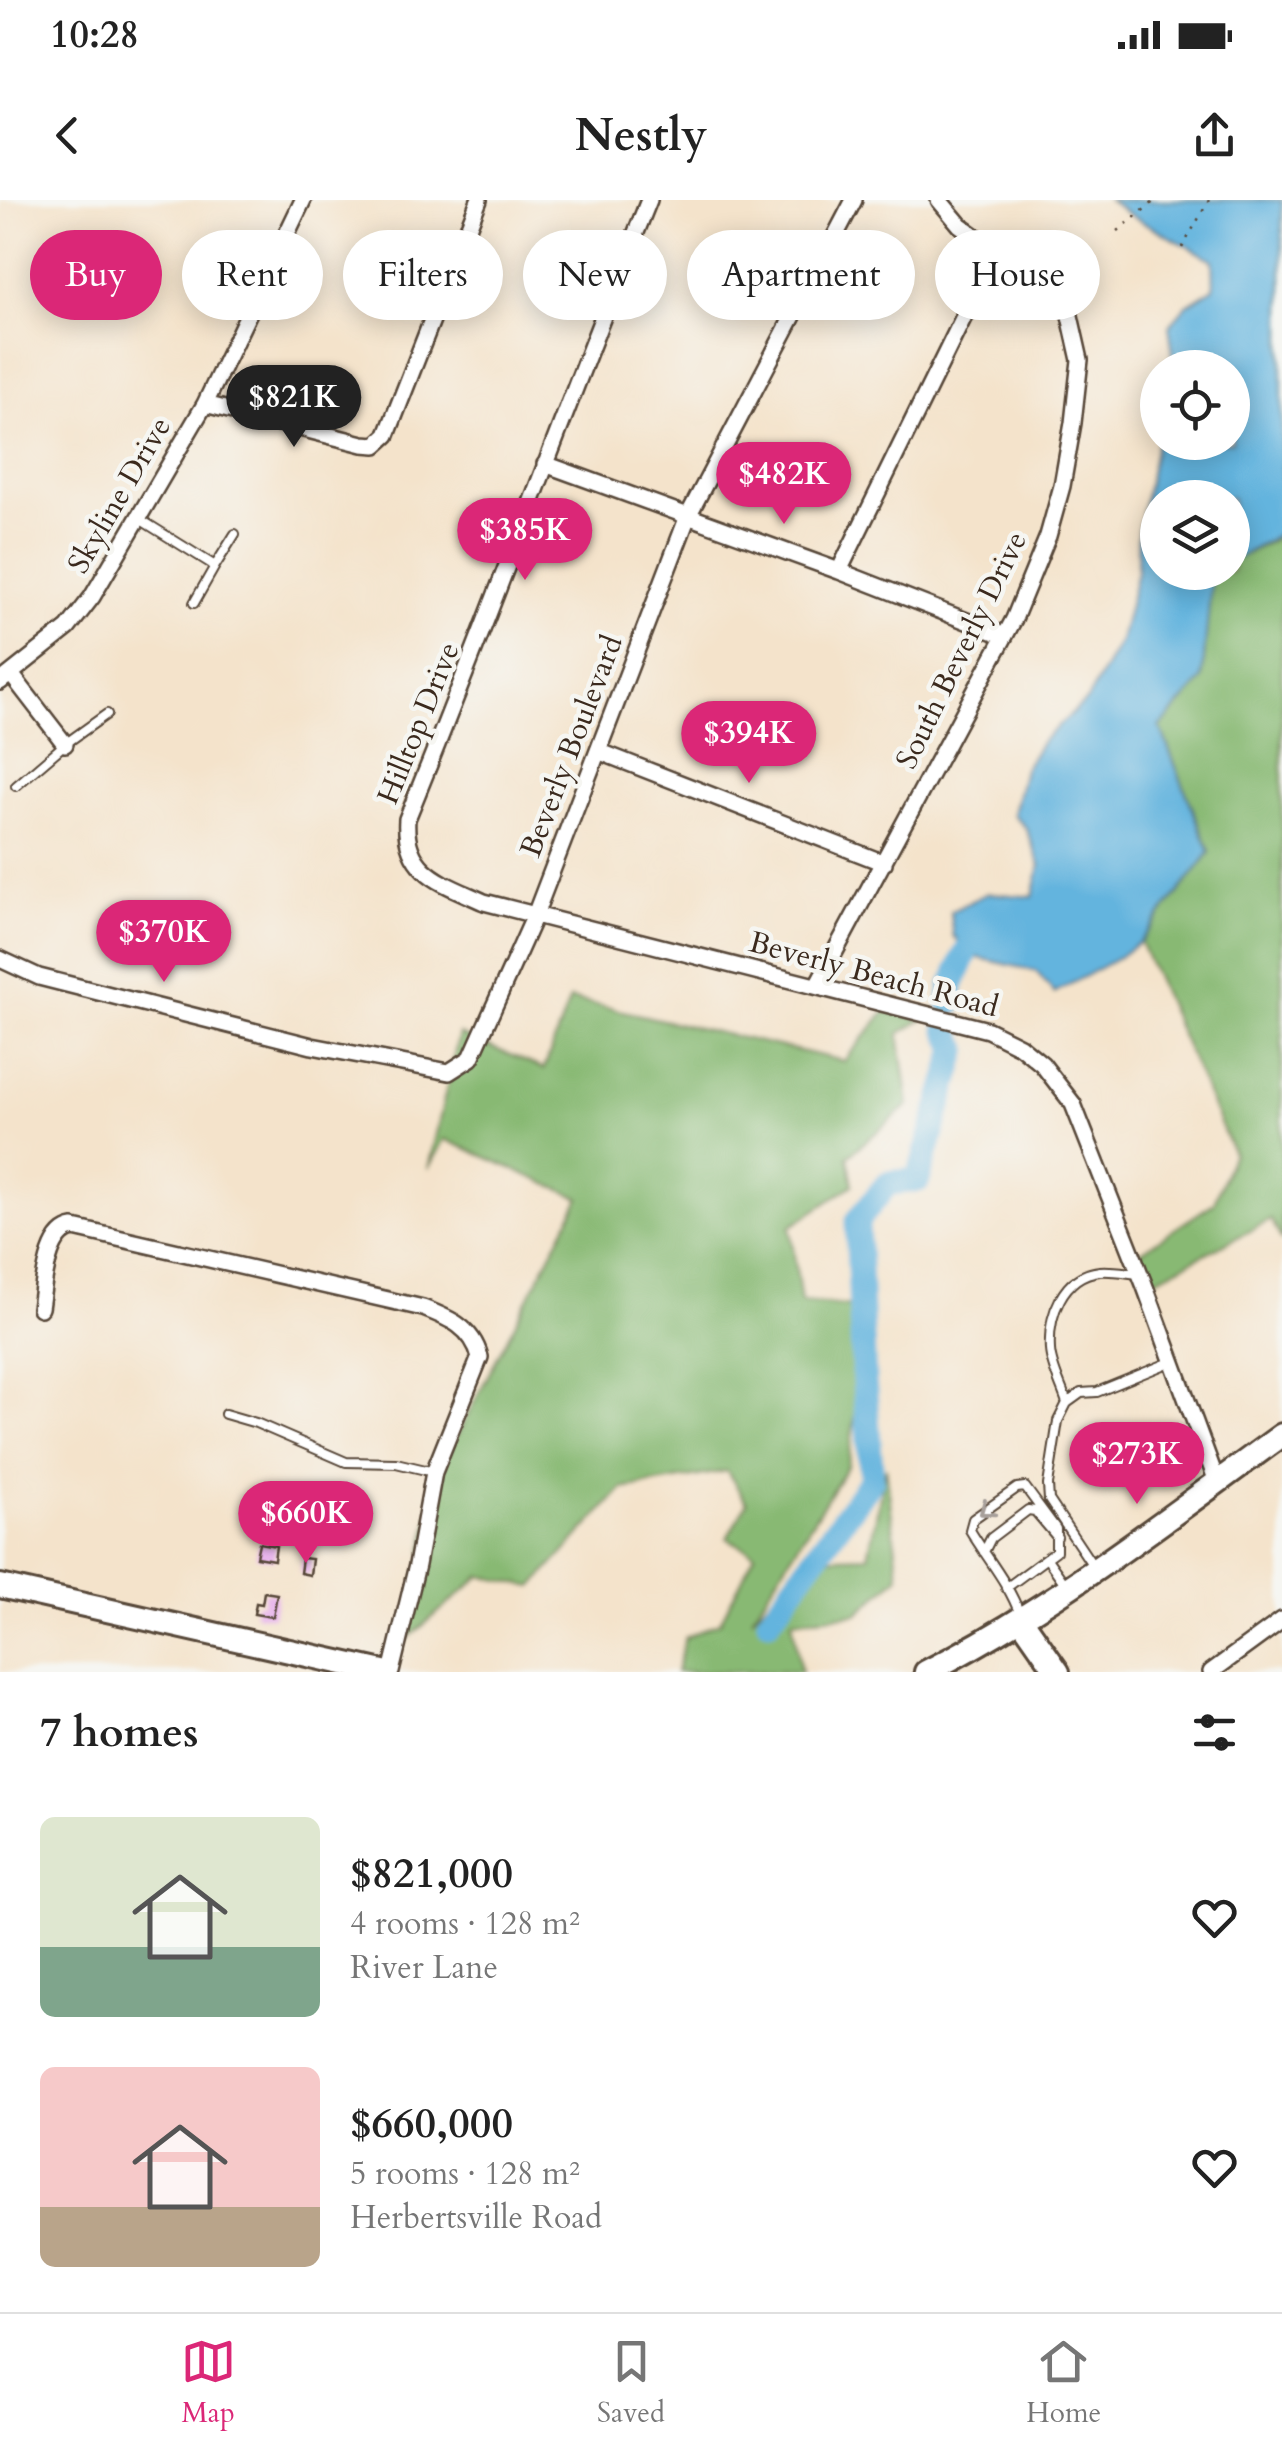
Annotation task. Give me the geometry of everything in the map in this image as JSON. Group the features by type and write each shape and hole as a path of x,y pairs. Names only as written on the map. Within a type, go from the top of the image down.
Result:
{"main road":[{"path":"926,1672 1068,1588 1282,1435"},
{"path":"0,1586 384,1672"},
{"path":"1021,1619 1058,1672"}],"street":[{"name":"Skyline Drive","path":"5,678 68,628 92,597 204,404 303,200"},
{"path":"204,404 363,444 380,442 387,436 479,200"},
{"name":"Hilltop Drive","path":"535,915 484,902 433,878 411,854 406,837 407,819 480,641 649,200"},
{"name":"Beverly Boulevard","path":"0,959 39,977 312,1046 443,1072 471,1058 535,915 688,516 854,200"},
{"name":"South Beverly Drive","path":"939,200 967,230"},
{"path":"839,571 962,320"},
{"name":"South Beverly Drive","path":"816,985 1005,636 1048,536 1062,486 1080,360 1071,320"},
{"path":"545,464 1005,636"},
{"path":"5,678 65,744"},
{"path":"598,751 884,863"},
{"name":"Beverly Beach Road","path":"535,915 988,1030 1020,1046 1042,1064 1072,1104 1217,1482"},
{"path":"40,1308 58,1236 74,1228 423,1308 462,1326 480,1357 434,1472 391,1672"},
{"path":"1211,1672 1282,1620"}],"lane":[{"path":"138,518 215,566"},
{"path":"194,603 235,534"},
{"path":"16,786 107,714"},
{"path":"1068,1403 1050,1353 1052,1320 1062,1292 1080,1278 1100,1271 1140,1274"},
{"path":"1096,1569 1049,1500 1058,1420 1068,1403 1081,1393 1097,1392 1172,1360"},
{"path":"225,1414 256,1423 346,1462 396,1463 434,1472"},
{"path":"1006,1588 1056,1551 1056,1529 1028,1489 1017,1488 971,1522 970,1530 1021,1619"},
{"path":"984,1552 991,1538 1028,1510 1035,1511 1056,1537"},
{"path":"1048,1560 1068,1588"}],"path":[{"path":"1118,231 1156,200"},
{"path":"1182,248 1210,200"}],"green space":[{"path":"1282,535 1282,1241 1271,1220 1148,1283 1137,1254 1214,1203 1233,1153 1140,942 1210,852 1160,727 1202,680 1210,590 1250,590 1250,552"},
{"path":"570,999 844,1061 886,1011 922,1020 899,1034 909,1105 848,1156 853,1185 790,1227 801,1302 857,1307 856,1409 848,1465 752,1618 811,1558 868,1556 886,1467 899,1576 857,1614 792,1620 801,1672 676,1672 685,1638 720,1622 755,1554 727,1538 747,1503 727,1471 622,1489 533,1587 481,1576 408,1638 437,1474 580,1198 444,1139 428,1169 459,1034 544,1069"}],"water":[{"path":"1109,200 1282,200 1282,532 1250,551 1250,480 1149,480 1153,460 1250,460 1250,350 1172,350 1169,326 1187,305 1214,288 1213,260"},
{"path":"1140,521 1140,590 1210,590 1202,680 1160,727 1210,852 1140,942 1054,993 1036,971 979,958 953,936 950,912 988,893 1033,897 1040,865 1026,828 1013,814 1024,769 1042,741 1087,700 1120,641 1137,572"}],"building":[{"path":"259,1543 276,1546 274,1560 256,1557"},
{"path":"302,1558 312,1559 310,1575 300,1573"},
{"path":"264,1592 277,1594 273,1617 254,1614 256,1603 262,1604"}],"waterway":[{"path":"950,1004 952,986 968,948"},
{"path":"769,1620 872,1479 857,1221 888,1183 918,1180 957,1049 947,1027"}]}
